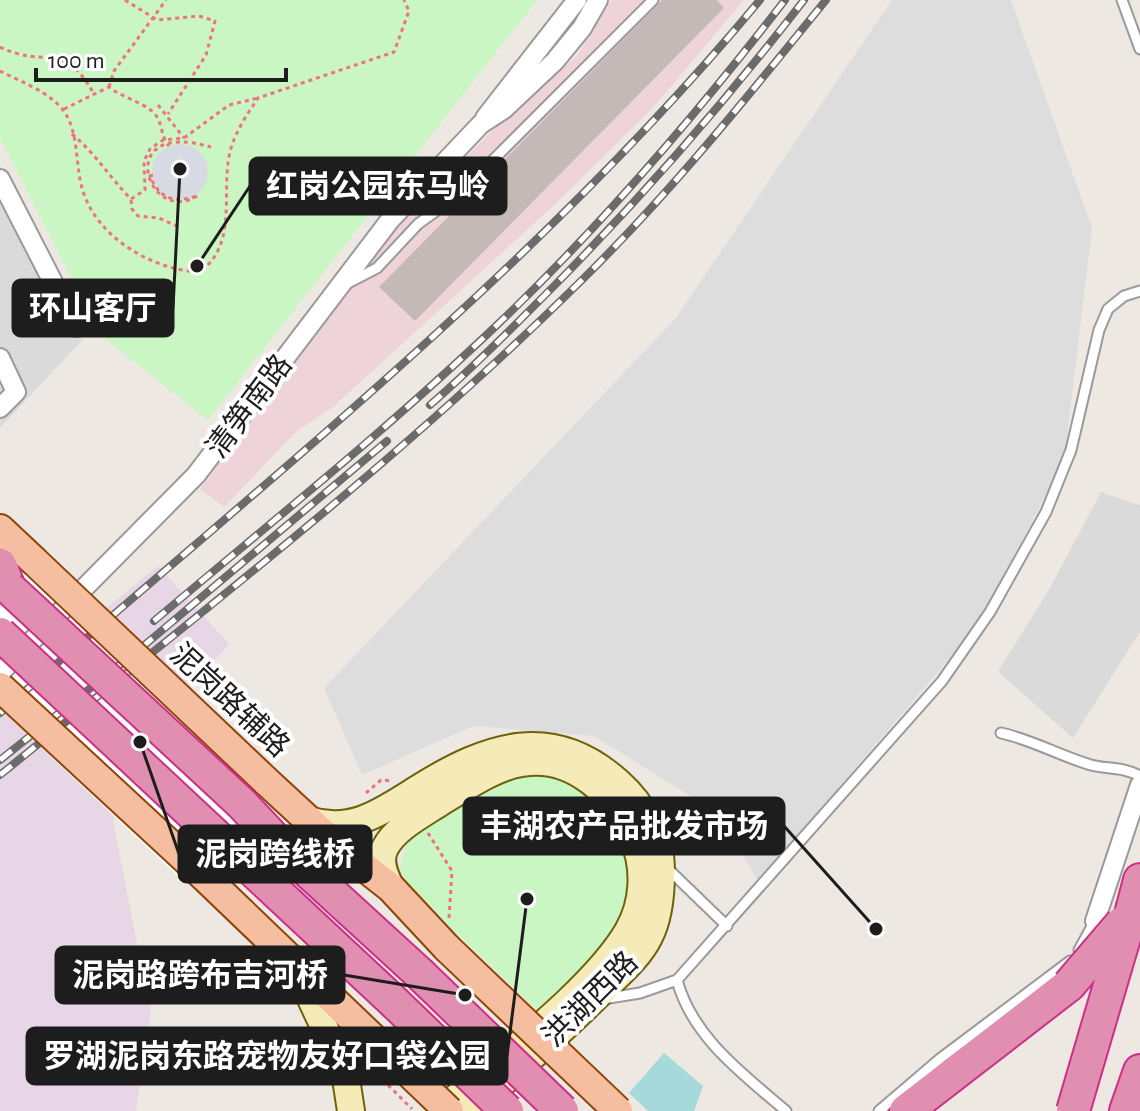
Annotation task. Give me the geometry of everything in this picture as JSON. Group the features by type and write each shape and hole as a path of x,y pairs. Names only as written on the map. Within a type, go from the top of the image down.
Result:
{"highway":[{"path":"3,577 241,803 289,854 419,973 562,1111"},
{"path":"0,634 507,1111"},
{"path":"906,1111 1069,985 1138,908"},
{"path":"1073,1111 1138,908"},
{"path":"1126,1111 1140,1071"}],"main road":[{"name":"泥岗路辅路","path":"0,529 308,820 391,888 416,919"},
{"path":"0,687 276,943 449,1111"},
{"name":"洪湖西路","path":"308,820 327,826 362,822 428,782 488,754 517,745 543,744 584,757 627,789 646,815 662,862 657,912 650,935 638,954 592,1001 471,1111"},
{"name":"洪湖西路","path":"391,888 382,862 384,849 394,838 418,817 453,795 500,770 522,763 565,766 589,779 610,798 626,822 639,851 642,881 639,909 616,949 579,989 441,1111"},
{"name":"泥岗路辅路","path":"241,803 299,836 416,919 618,1111"},
{"path":"276,943 300,973 334,1046 345,1072 351,1111"}],"street":[{"name":"清笋南路","path":"0,673 196,475 390,220 481,124 494,103 546,43 577,0"},
{"name":"清笋南路","path":"481,124 504,109 555,61 582,28 598,0"},
{"path":"0,179 76,327"},
{"path":"0,358 16,392 0,408"},
{"path":"1095,921 1140,785"}],"lane":[{"path":"337,288 377,268 418,224 458,195 653,0"},
{"path":"1122,0 1140,49"},
{"path":"592,1001 640,993 677,980 942,681 990,612 1046,512 1071,450 1099,330 1108,309 1124,296 1140,291"},
{"path":"1001,733 1030,740 1095,766 1123,767 1140,776"},
{"path":"662,862 727,926"},
{"path":"879,1111 997,1014 1065,966 1083,946 1095,921 1138,908"},
{"path":"677,980 684,1006 719,1052 786,1111"}],"path":[{"path":"125,0 154,18 199,16 215,21 206,55 168,114"},
{"path":"62,110 109,87 114,71 166,0"},
{"path":"131,199 145,190 144,161 150,149 163,140 184,138 213,113 246,98 258,98 394,52 409,11 404,0"},
{"path":"0,47 17,55 69,61 94,94"},
{"path":"0,71 49,98 62,110 72,134 81,186 88,207 100,226 150,259 184,272 200,272 220,250 225,235 231,149 258,98"},
{"path":"109,87 125,100 147,107 157,117 163,140 169,146"},
{"path":"158,105 184,138"},
{"path":"72,134 96,154 115,183 131,199 132,209 138,216 159,218 179,227"},
{"path":"153,175 150,176 153,184 167,199 186,201 197,196 187,202 175,203 158,194 148,176 149,157 153,150 169,141 190,141 211,147"},
{"path":"367,792 381,780 394,781"},
{"path":"425,827 452,871 449,918"},
{"path":"381,1078 412,1109"}],"shaded area":[{"path":"611,0 744,0 651,110 551,208 333,407 297,431 224,507 200,489 392,231 500,123 577,56"},
{"path":"892,0 1011,0 1092,228 1064,461 975,629 758,881 718,813 594,736 473,726 362,775 324,688 675,319"},
{"path":"180,144 200,152 208,172 200,192 180,200 160,192 152,172 160,152"},
{"path":"0,166 83,339 0,428"},
{"path":"1101,492 1140,505 1140,632 1073,738 998,672 1051,586"},
{"path":"158,566 229,644 141,741 123,775 113,822 151,1014 136,1111 0,1111 0,695"}],"green space":[{"path":"0,0 537,0 208,420 100,335 0,138"},
{"path":"533,772 582,784 619,824 635,883 621,932 542,1015 409,888 400,869 406,843 433,821 494,783"}],"water":[{"path":"664,1053 703,1086 694,1111 648,1111 629,1093"}],"pier":[{"path":"39,548 279,776 181,879 0,709 0,590"}],"building":[{"path":"662,0 717,0 724,8 415,321 379,287"}],"railway":[{"path":"0,713 297,457 491,283 674,98 760,0"},
{"path":"154,621 414,401 536,287 647,168 785,0"},
{"path":"430,405 508,332 619,218 745,75 804,0"},
{"path":"0,775 298,534 515,344 648,212 826,0"},
{"path":"0,760 147,643 387,441"}],"place":[{"name":"环山客厅","path":"180,169"},
{"name":"红岗公园东马岭","path":"197,266"},
{"name":"泥岗跨线桥","path":"140,742"},
{"name":"罗湖泥岗东路宠物友好口袋公园","path":"527,899"},
{"name":"丰湖农产品批发市场","path":"876,929"},
{"name":"泥岗路跨布吉河桥","path":"465,995"}]}
